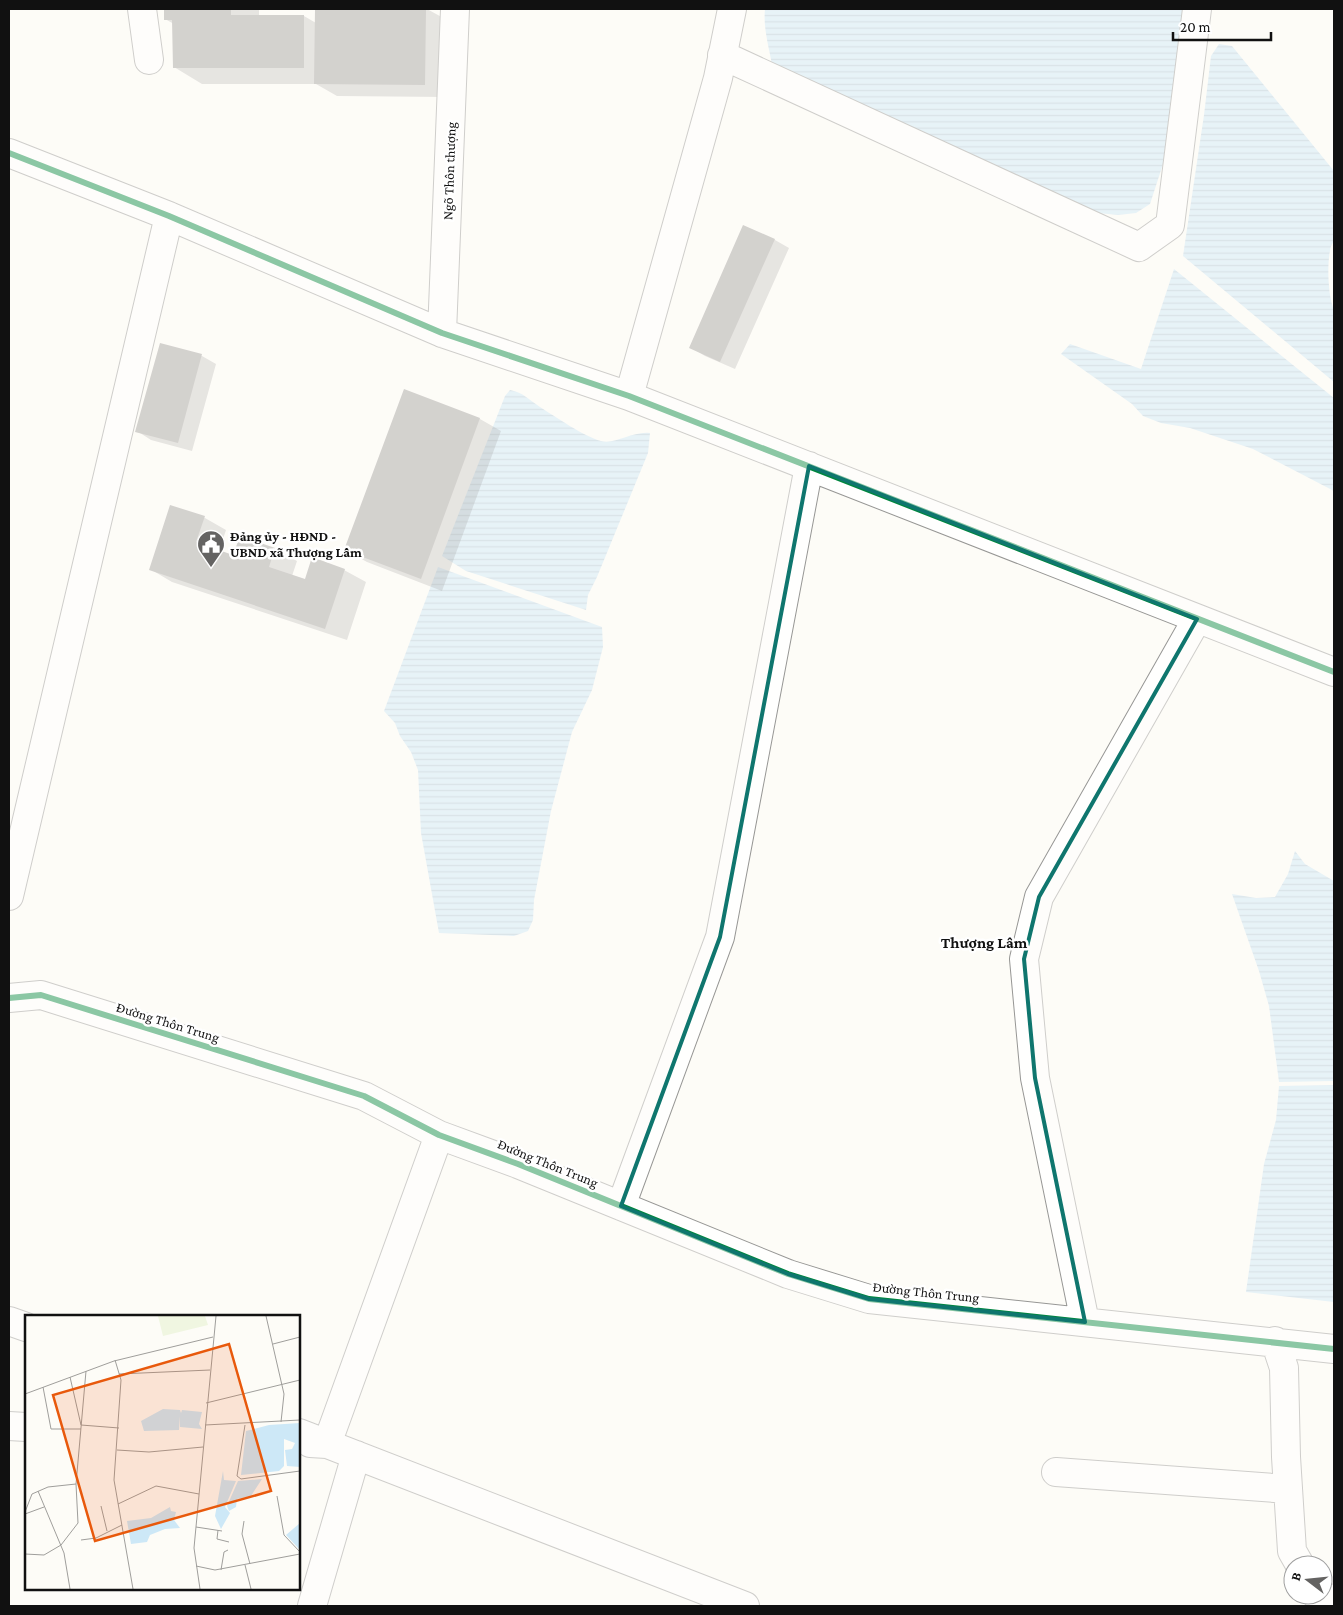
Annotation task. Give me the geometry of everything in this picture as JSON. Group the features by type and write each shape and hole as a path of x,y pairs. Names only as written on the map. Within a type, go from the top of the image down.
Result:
{"street":[{"path":"142,9 149,60"},
{"name":"Ngõ Thôn thượng","path":"442,333 455,9"},
{"path":"628,396 718,78 732,9"},
{"path":"722,55 1139,247 1170,225 1197,9"},
{"path":"9,153 169,216 442,333 628,396 1334,672"},
{"path":"9,896 169,216"},
{"path":"621,1206 720,937 809,466"},
{"path":"1085,1322 1035,1078 1024,959 1039,897 1197,619"},
{"name":"Đường Thôn Trung","path":"9,998 41,995 364,1096 440,1135 518,1164 788,1274 869,1299 1334,1348"},
{"path":"327,1444 440,1135"},
{"path":"9,1321 25,1327"},
{"path":"1275,1341 1284,1368 1288,1489 1292,1551 1294,1555"},
{"path":"9,1426 25,1427"},
{"path":"300,1433 745,1606"},
{"path":"300,1442 327,1444"},
{"path":"312,1606 356,1455"},
{"path":"1056,1472 1288,1489"}],"highlighted area":[{"path":"809,466 1197,619 1039,897 1024,959 1035,1078 1085,1322 869,1299 788,1274 621,1206 720,937"}],"water":[{"path":"765,9 1184,9 1163,164 1150,204 1136,213 1118,215 1087,212 772,65 766,30"},
{"path":"1219,44 1232,46 1334,171 1334,240 1330,250 1328,272 1330,297 1334,310 1334,382 1183,256 1211,56"},
{"path":"1174,269 1334,398 1334,491 1253,449 1190,428 1161,423 1143,416 1132,404 1061,354 1070,344 1141,369"},
{"path":"510,390 522,395 578,431 594,439 606,442 637,434 650,433 648,453 588,595 586,610 466,571 442,556 505,396"},
{"path":"438,567 602,627 603,647 592,690 572,732 551,811 534,900 533,920 528,931 514,936 439,933 421,833 418,770 411,752 400,736 395,723 384,711"},
{"path":"1295,851 1305,864 1334,881 1334,1081 1279,1082 1269,1006 1232,894 1256,898 1275,897 1288,874"},
{"path":"1334,1085 1334,1302 1246,1292 1264,1164 1276,1120 1279,1086"}],"building":[{"path":"164,9 231,9 231,15 304,15 304,68 173,68 172,20 164,20"},
{"path":"315,9 426,9 425,85 314,84"},
{"path":"743,225 775,239 720,362 689,348"},
{"path":"160,343 202,354 178,443 135,432"},
{"path":"404,389 480,418 421,579 344,550"},
{"name":"Đảng ủy - HĐND - UBND xã Thượng Lâm","path":"170,505 205,516 196,542 233,555 240,536 275,548 269,567 305,579 312,557 345,569 325,629 149,570"}],"cycle path":[{"path":"9,153 169,216 442,333 629,396 1334,672"},
{"path":"9,998 41,995 364,1096 439,1135 518,1164 788,1274 869,1299 1334,1349"}],"place":[{"name":"Đảng ủy - HĐND - UBND xã Thượng Lâm","path":"211,568"}],"district":[{"name":"Thượng Lâm","path":"984,942"}]}
